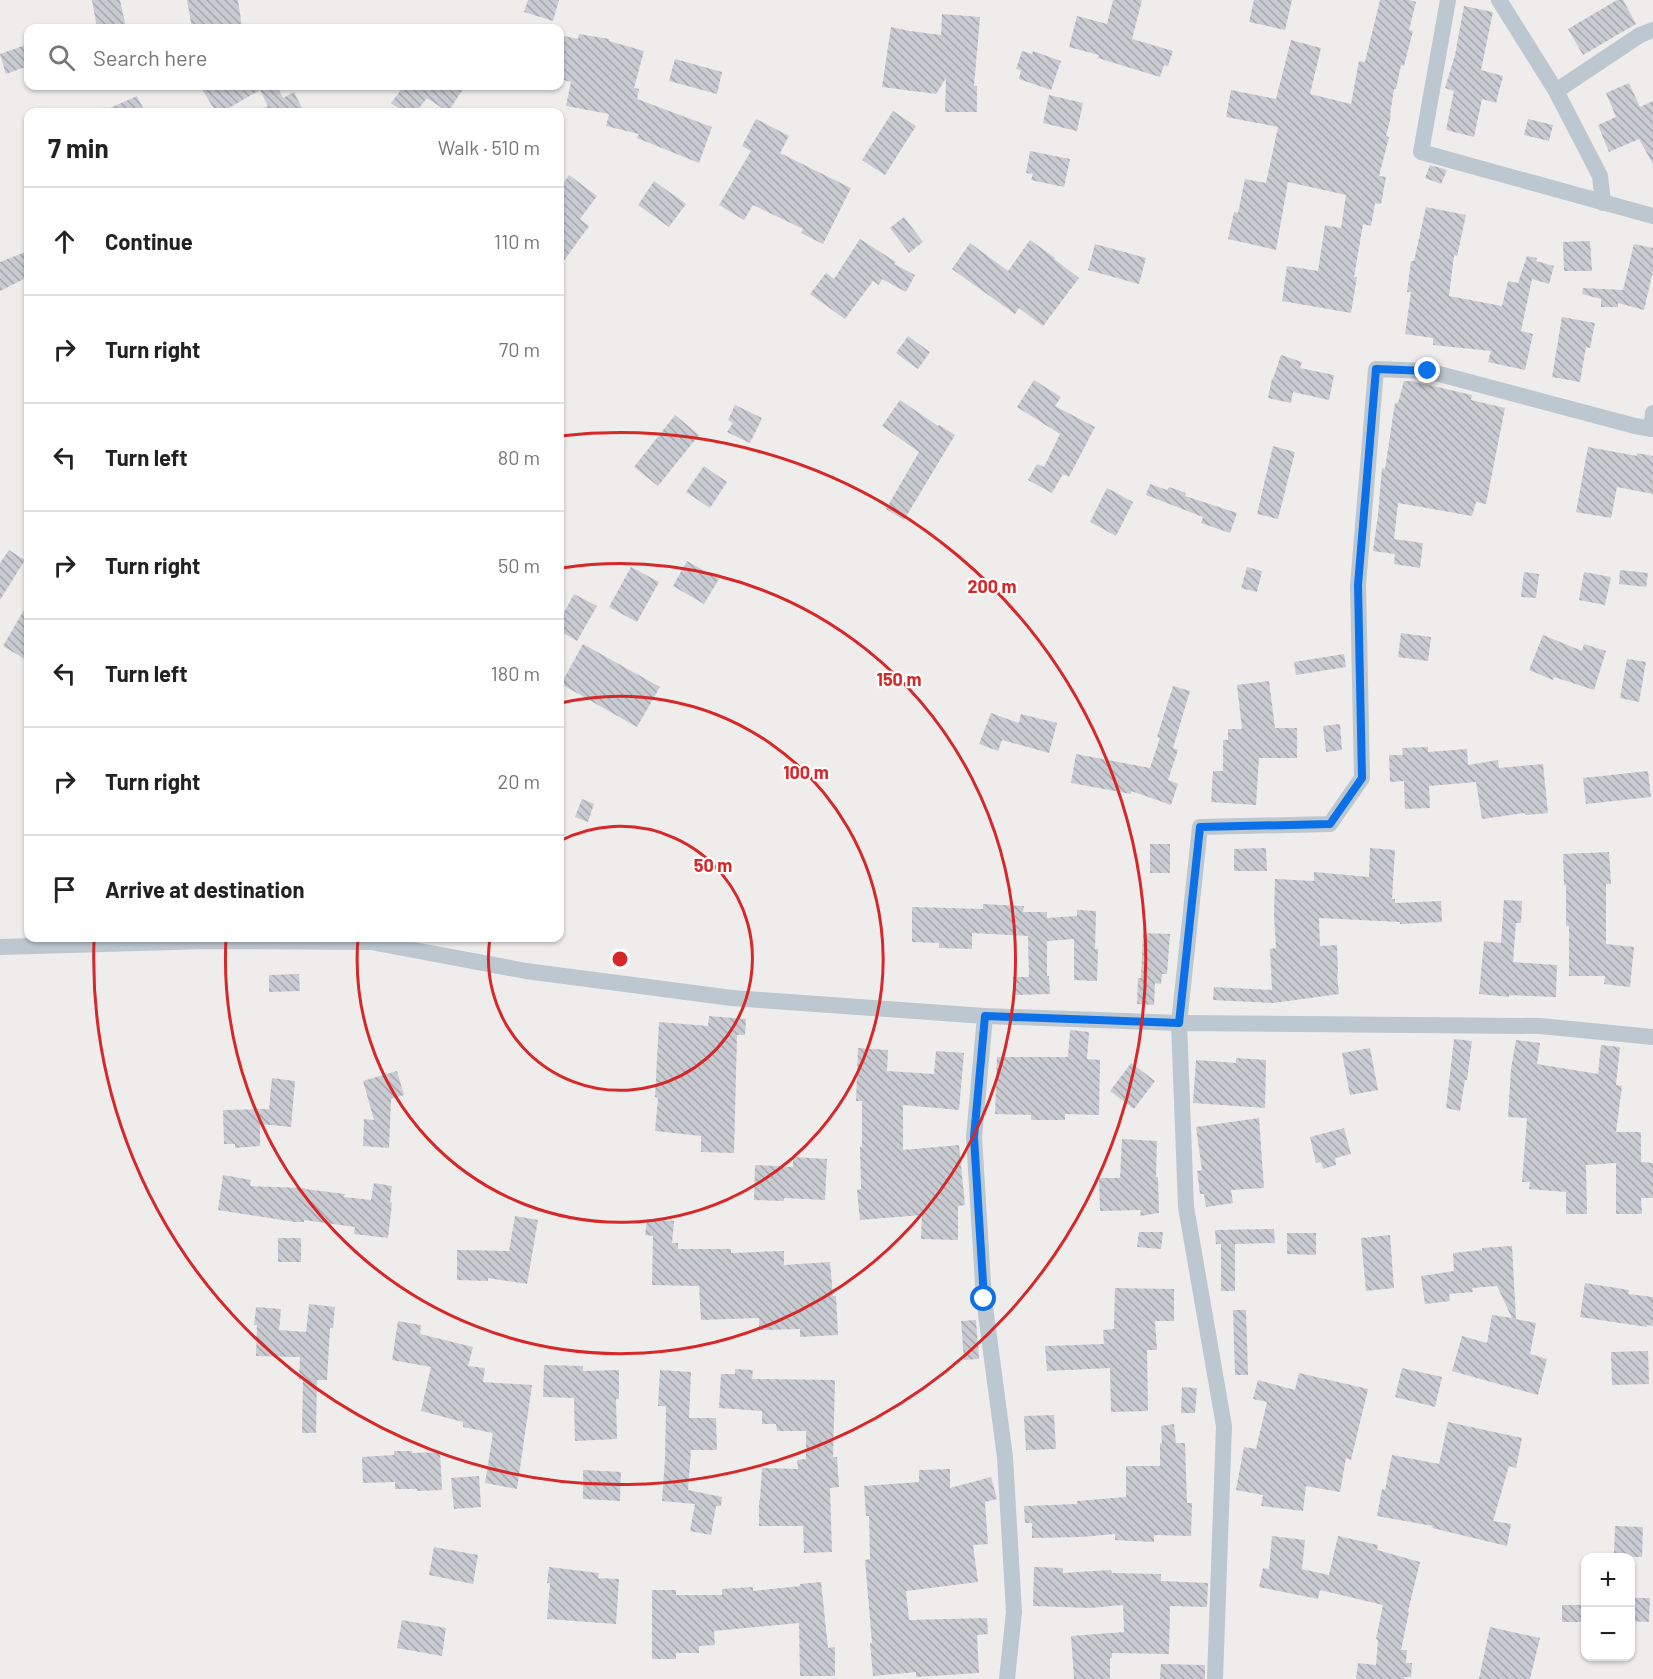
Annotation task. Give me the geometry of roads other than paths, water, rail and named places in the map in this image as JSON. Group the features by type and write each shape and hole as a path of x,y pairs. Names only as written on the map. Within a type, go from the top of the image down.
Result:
{"street":[{"path":"1448,0 1421,152 1653,216"},
{"path":"1499,0 1556,91 1600,176 1603,203"},
{"path":"1556,91 1640,35 1653,30"},
{"path":"1215,1679 1224,1426 1186,1207 1179,1023 1200,827 1330,824 1362,778 1358,585 1376,369 1428,371 1624,423 1652,424"},
{"path":"0,947 173,942"},
{"path":"371,942 526,971 732,998 985,1016 1179,1023 1540,1026 1653,1037"},
{"path":"985,1016 974,1137 984,1299 1005,1457 1014,1612 1007,1679"}]}
